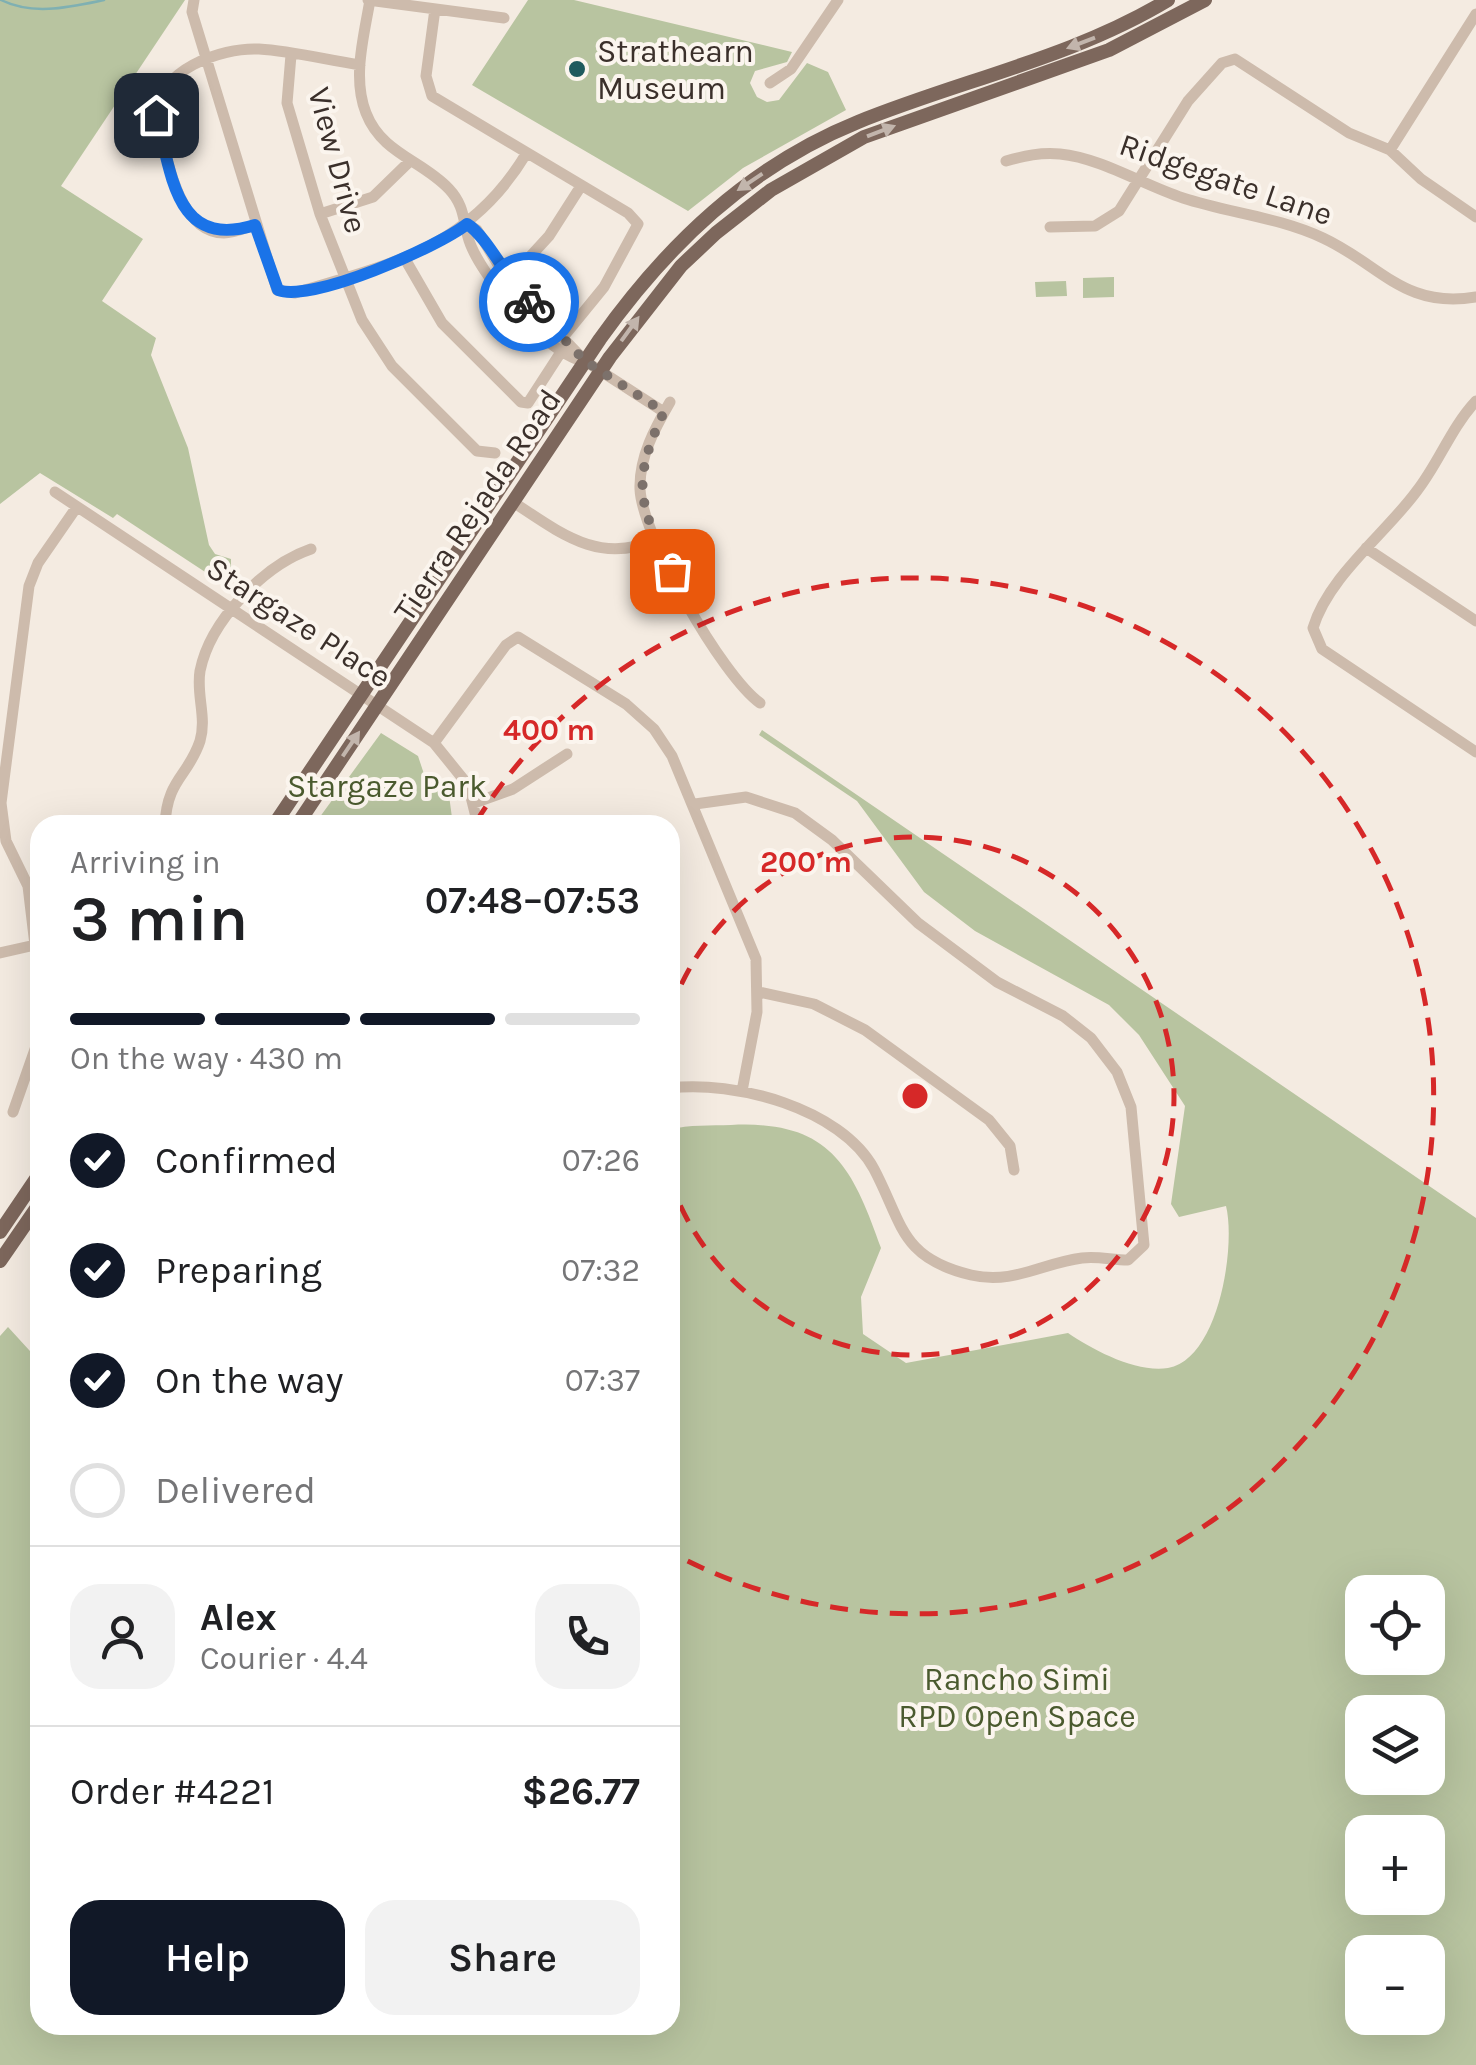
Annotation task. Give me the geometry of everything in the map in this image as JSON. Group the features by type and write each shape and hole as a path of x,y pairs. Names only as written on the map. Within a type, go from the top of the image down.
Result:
{"main road":[{"name":"Tierra Rejada Road","path":"281,815 631,296 681,240 726,198 800,150 856,122 1098,37 1168,0"},
{"name":"Tierra Rejada Road","path":"303,815 601,371 680,266 771,190 864,137 1096,56 1152,32 1205,0"},
{"path":"0,1232 30,1188"},
{"path":"0,1260 30,1217"}],"street":[{"path":"194,0 192,12 272,283 287,294 405,258 467,224 498,198 526,154"},
{"path":"504,18 369,0 360,96 373,128 410,162 452,191 467,224 468,237 503,286 561,352 585,361 667,407 640,473 642,502 656,540 712,643 744,692 760,703"},
{"path":"770,84 792,68 838,0"},
{"path":"435,9 426,76 432,96 638,224 604,287 564,336"},
{"path":"1390,150 1399,130 1476,14"},
{"path":"255,225 227,234 216,232 187,213 164,146 156,115 158,101 181,70 248,50 360,65"},
{"name":"View Drive","path":"291,55 287,102 320,214 367,330 392,366 477,450 495,453"},
{"path":"1050,227 1079,229 1108,220 1138,182 1188,102 1222,63 1235,59 1348,133 1390,150 1421,180 1476,216"},
{"name":"Ridgegate Lane","path":"1006,161 1033,154 1085,159 1138,182 1318,236 1413,294 1447,300 1476,298"},
{"path":"320,214 373,196 410,162"},
{"path":"503,286 550,236 581,186"},
{"path":"405,258 442,323 521,402 528,403 561,352"},
{"path":"503,286 564,336 585,361"},
{"path":"1476,401 1448,436 1418,489 1366,548 1313,628 1322,649 1476,752"},
{"name":"Stargaze Place","path":"56,492 232,613 434,743 458,770 476,815"},
{"path":"513,502 588,546 616,551 656,540"},
{"path":"30,878 6,842 2,788 12,740 29,586 38,563 76,508"},
{"path":"1366,548 1476,621"},
{"path":"166,815 170,788 193,756 202,730 199,684 204,658 232,613 269,569 311,549"},
{"path":"434,743 512,639 525,638 642,717 664,742 752,944 759,992 742,1091"},
{"path":"474,802 513,789 567,754"},
{"path":"680,1088 742,1091 798,1109 850,1142 874,1169 906,1241 932,1261 970,1275 1000,1278 1096,1257 1134,1258 1144,1244 1146,1234 1136,1199 1131,1107 1106,1055 1078,1026 997,982 918,923 832,840 795,813 746,797 694,804"},
{"path":"0,954 30,949"},
{"path":"759,992 814,1004 865,1030 989,1120 1010,1146 1014,1170"},
{"path":"13,1112 30,1064"}],"green space":[{"path":"0,0 185,0 61,186 143,239 102,301 156,338 151,355 188,448 209,545 215,554 231,559 231,589 117,514 113,518 40,473 0,504"},
{"path":"528,0 574,0 792,52 787,62 755,71 750,83 757,97 767,102 779,100 807,63 828,72 846,110 743,168 688,211 472,85"},
{"path":"1114,277 1114,297 1083,298 1083,278"},
{"path":"1066,281 1067,296 1036,297 1035,282"},
{"name":"Rancho Simi RPD Open Space","path":"762,730 1476,1218 1476,2065 0,2065 0,1336 8,1327 30,1351 30,2035 680,2035 680,1128 764,1125 792,1130 832,1154 859,1193 881,1248 861,1297 863,1334 906,1363 1068,1333 1129,1364 1168,1368 1186,1360 1200,1345 1220,1299 1228,1247 1226,1206 1179,1217 1171,1204 1185,1106 1139,1035 1109,1005 975,931 924,892 857,801 759,735"},
{"name":"Stargaze Park","path":"381,733 418,756 424,774 448,788 452,815 321,815"}],"waterway":[{"path":"1,0 39,9 104,0"}],"way so far":[{"path":"529,302 578,349 585,361 664,412 643,460 640,487 645,517 672,571"}],"place":[{"name":"Strathearn Museum","path":"577,69"}],"route":[{"path":"156,115 187,213 216,232 227,234 255,225 272,283 278,290 295,293 392,264 429,249 467,224 477,230 508,282 529,302"}]}
